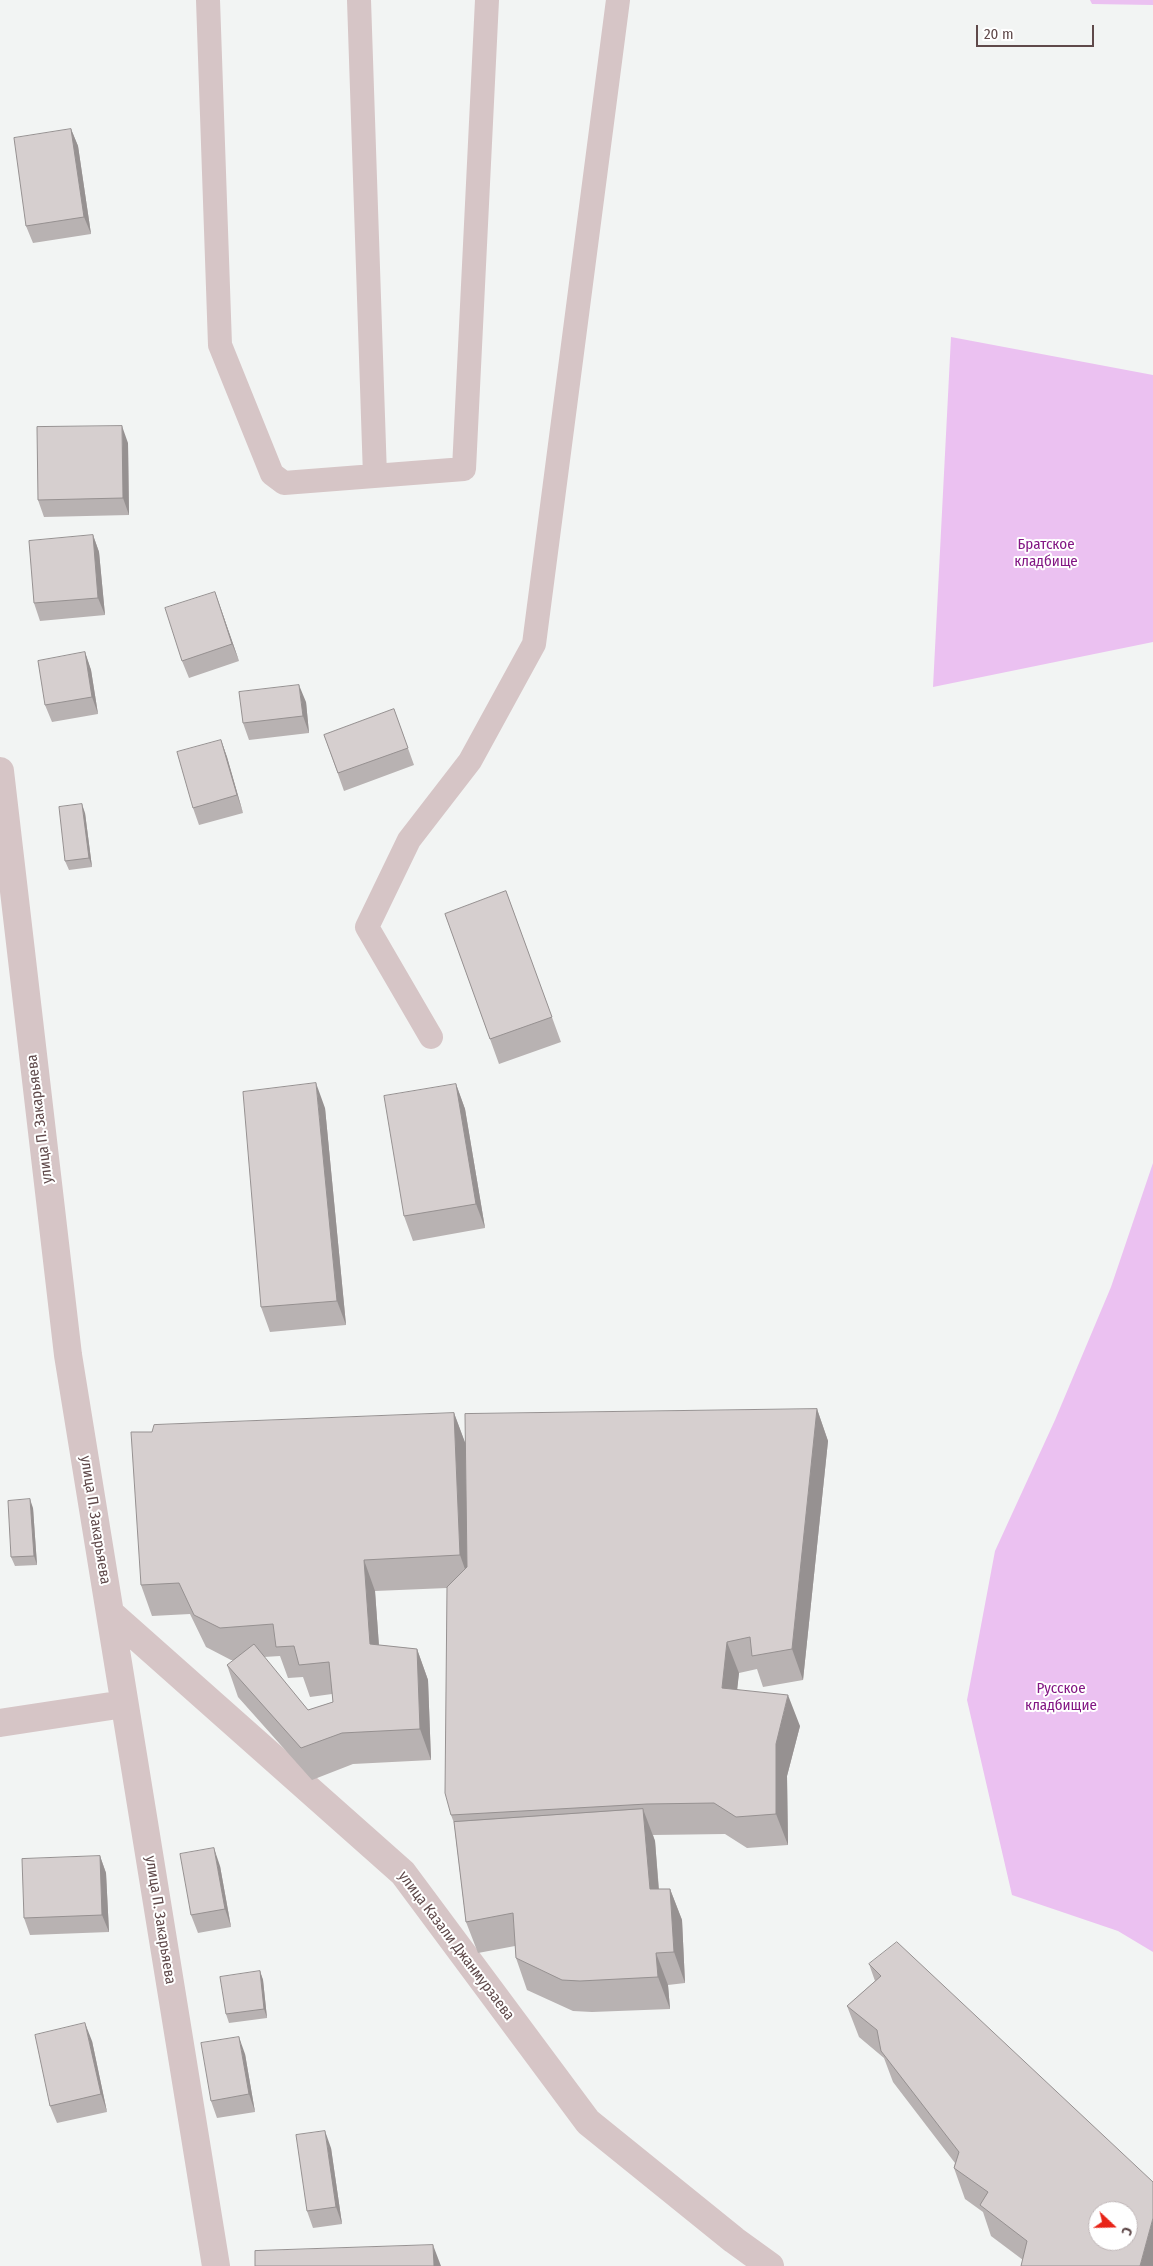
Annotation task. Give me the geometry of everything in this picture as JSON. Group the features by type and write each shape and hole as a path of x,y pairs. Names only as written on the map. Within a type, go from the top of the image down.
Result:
{"street":[{"name":"улица П. Закарьяева","path":"0,771 68,1355 216,2266"},
{"name":"улица Казали Джанмурзаева","path":"110,1613 403,1873 588,2122 734,2240 770,2266"},
{"path":"0,1723 124,1704"}],"lane":[{"path":"208,0 220,345 272,474 284,483 464,469 487,0"},
{"path":"359,0 375,476"},
{"path":"431,1037 367,927 409,840 470,761 534,644 618,0"}],"green space":[{"path":"1090,0 1153,0 1153,5 1092,4"},
{"name":"Братское кладбище","path":"951,337 1153,375 1153,642 933,687"},
{"name":"Русское кладбищие","path":"1153,1163 1153,1952 1118,1931 1012,1895 967,1700 995,1551 1055,1420 1111,1287"}],"building":[{"path":"71,129 84,217 26,226 14,138"},
{"path":"122,426 123,498 38,500 37,427"},
{"path":"93,535 98,598 34,603 29,541"},
{"path":"215,592 232,644 182,661 165,608"},
{"path":"85,652 92,697 45,705 38,661"},
{"path":"299,685 303,716 243,723 239,692"},
{"path":"394,709 408,748 338,773 324,735"},
{"path":"221,740 237,795 193,808 177,752"},
{"path":"82,804 89,858 65,861 59,807"},
{"path":"506,891 552,1017 490,1039 445,914"},
{"path":"316,1083 337,1301 261,1307 243,1092"},
{"path":"456,1084 476,1204 404,1216 384,1096"},
{"path":"817,1409 792,1649 752,1656 750,1637 727,1642 722,1688 788,1695 776,1744 776,1814 736,1817 714,1803 647,1804 451,1815 445,1793 447,1587 467,1567 465,1414"},
{"path":"454,1413 460,1555 364,1560 370,1644 417,1649 420,1729 342,1733 301,1748 227,1665 254,1644 308,1710 333,1702 329,1662 299,1665 294,1646 276,1647 273,1624 220,1628 194,1615 179,1583 141,1585 131,1432 152,1432 154,1425"},
{"path":"30,1499 34,1556 11,1557 8,1501"},
{"path":"643,1809 650,1889 670,1889 674,1952 656,1953 658,1977 580,1981 562,1980 516,1958 513,1913 466,1922 454,1822"},
{"path":"214,1848 225,1909 191,1915 180,1854"},
{"path":"100,1856 102,1915 24,1918 22,1859"},
{"path":"897,1942 1153,2182 1153,2218 1140,2266 1021,2266 1027,2241 980,2205 988,2192 954,2168 959,2152 881,2051 877,2030 847,2006 881,1976 869,1964"},
{"path":"260,1971 264,2009 226,2014 220,1977"},
{"path":"85,2023 101,2094 50,2106 35,2035"},
{"path":"239,2037 249,2094 211,2101 201,2043"},
{"path":"325,2131 336,2207 307,2211 296,2135"},
{"path":"433,2245 434,2266 255,2266 255,2251"}]}
